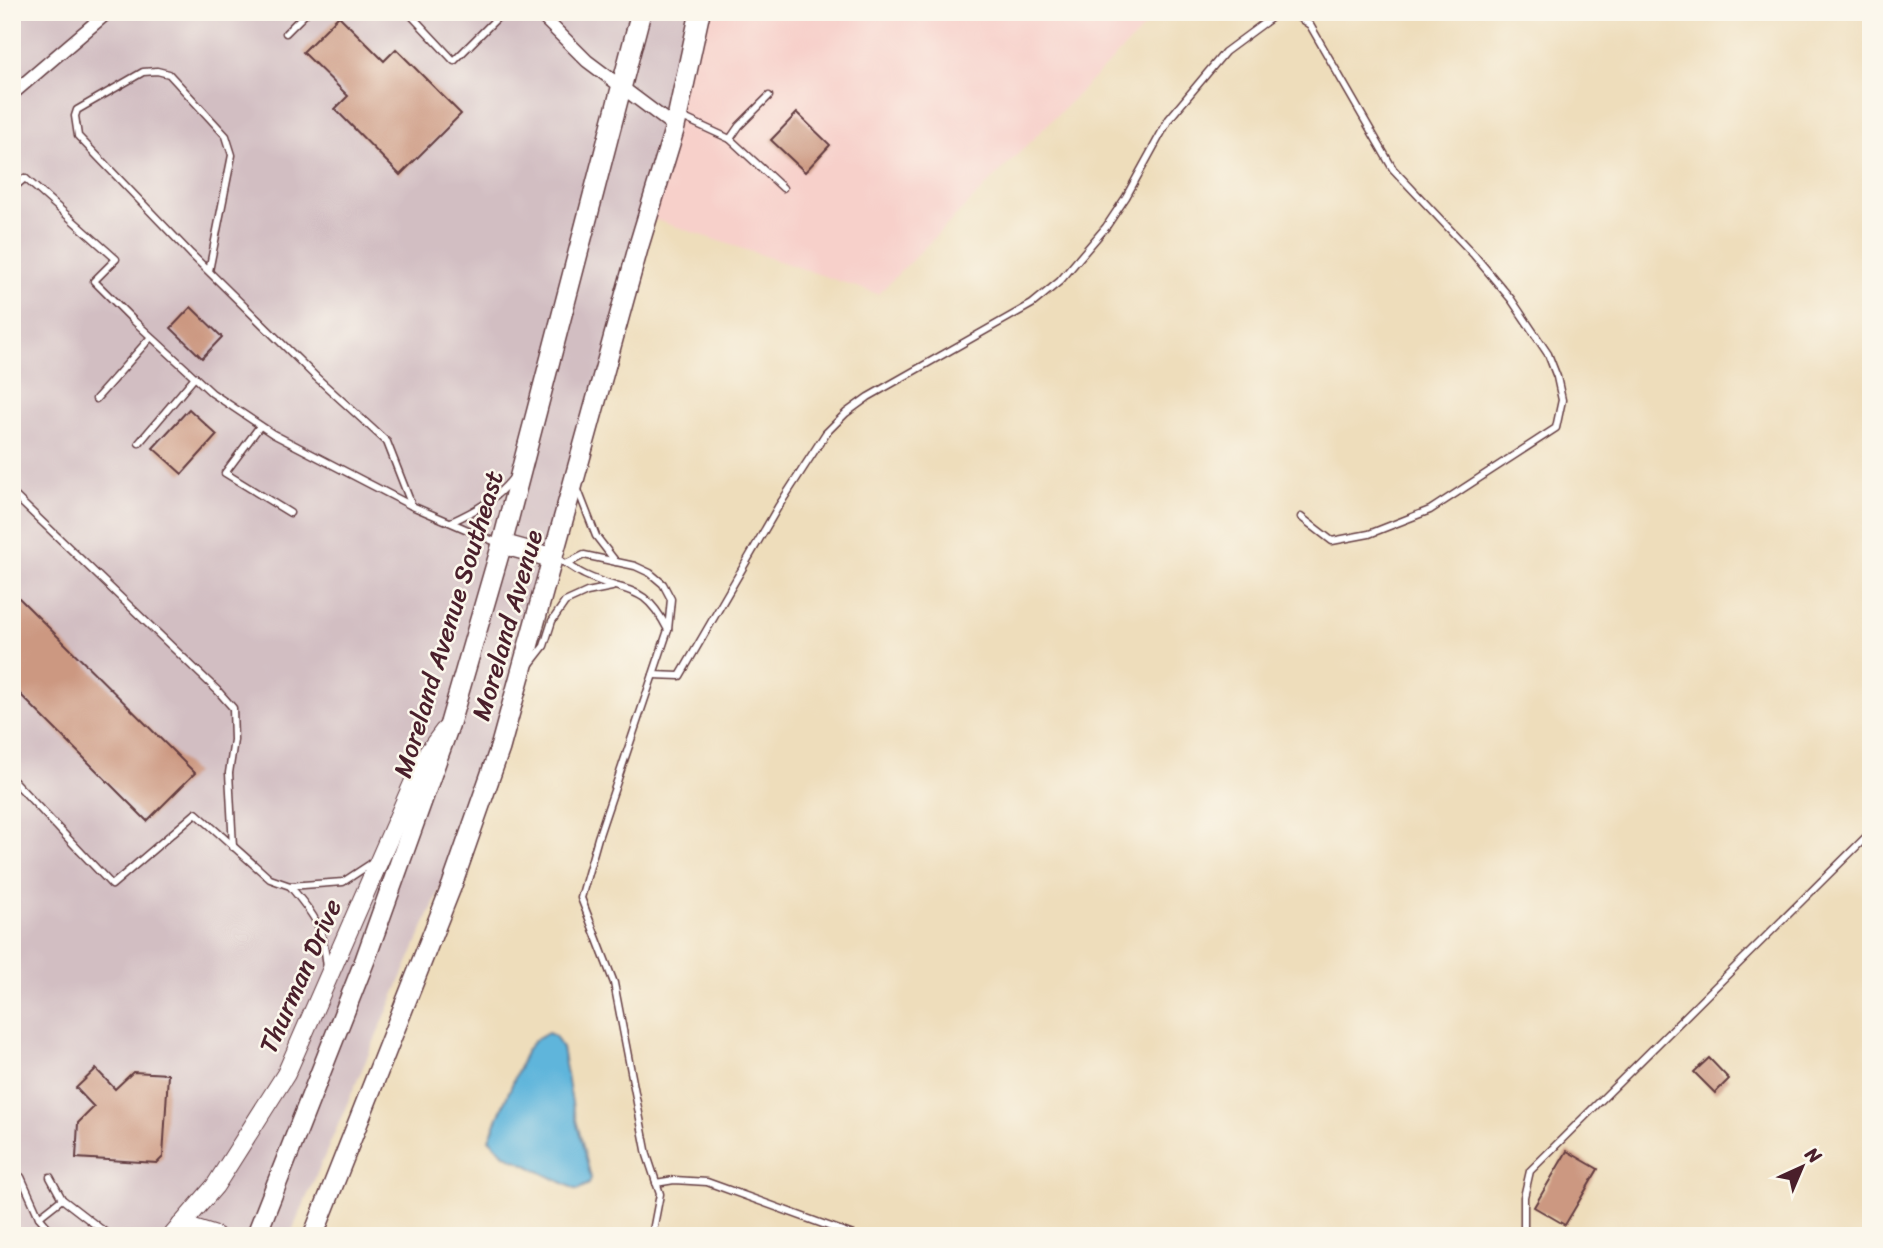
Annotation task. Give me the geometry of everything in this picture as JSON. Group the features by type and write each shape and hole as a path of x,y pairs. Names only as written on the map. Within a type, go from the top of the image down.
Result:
{"main road":[{"name":"Moreland Avenue Southeast","path":"256,1236 365,960 450,723 502,544 641,12"},
{"name":"Moreland Avenue","path":"313,1236 452,885 500,748 520,676 561,561 574,481 639,245 677,122 700,12"},
{"path":"502,544 561,561"},
{"name":"Thurman Drive","path":"177,1230 215,1186 286,1074 424,758 450,723"},
{"path":"177,1230 216,1236"}],"street":[{"path":"12,94 108,12"},
{"path":"538,12 587,61 677,122"}],"lane":[{"path":"286,33 307,12"},
{"path":"408,12 454,61 503,12"},
{"path":"653,675 680,676 778,507 826,433 846,413 868,397 1032,303 1060,281 1106,227 1126,197 1169,119 1196,84 1225,52 1275,15 1296,15 1310,25 1393,169 1474,255 1511,299 1548,354 1558,377 1562,400 1556,428 1430,510 1369,534 1332,541 1301,517"},
{"path":"209,271 232,155 229,145 226,136 169,74 143,72 77,110 75,117 78,136 209,271 316,377 387,442 412,506"},
{"path":"730,139 769,96"},
{"path":"677,122 730,139 783,188"},
{"path":"12,189 25,178 116,259 94,281 212,393 273,434 412,506 502,544"},
{"path":"96,399 151,337"},
{"path":"139,443 195,377"},
{"path":"260,426 225,473 290,513"},
{"path":"451,522 478,510 494,498 522,467"},
{"path":"574,481 596,536 616,562"},
{"path":"12,493 233,708 234,740 229,773 233,847"},
{"path":"561,561 584,555 635,566 650,573 663,584 671,599 668,630 598,838 581,898 614,983 647,1155 660,1194 652,1236"},
{"path":"561,561 612,587"},
{"path":"520,676 544,646 552,621 565,602 587,592 612,587 628,588 640,593 657,609 668,630"},
{"path":"12,779 112,885 196,813 270,878 290,886 343,882 381,857"},
{"path":"1524,1236 1524,1197 1530,1171 1871,832"},
{"path":"290,886 312,913 324,936 328,979"},
{"path":"22,1177 39,1217 55,1236"},
{"path":"50,1177 62,1199 110,1236"},
{"path":"656,1183 674,1180 707,1182 856,1236"},
{"path":"39,1217 62,1199"}],"shaded area":[{"path":"12,12 702,12 564,543 454,857 290,1236 12,1236"},
{"path":"702,12 1160,12 878,294 650,218"}],"water":[{"path":"548,1033 555,1036 562,1048 573,1108 591,1178 589,1184 577,1190 504,1154 489,1139 527,1049 534,1041"}],"building":[{"path":"339,16 384,61 396,49 461,114 400,175 335,109 348,96 303,52"},
{"path":"797,113 830,145 805,172 771,140"},
{"path":"191,307 222,337 202,358 171,328"},
{"path":"189,409 217,435 182,474 153,448"},
{"path":"12,591 195,773 147,821 12,686"},
{"path":"1709,1058 1729,1079 1715,1093 1694,1072"},
{"path":"96,1069 115,1089 133,1072 168,1074 163,1157 157,1163 76,1158 78,1123 94,1107 76,1088"},
{"path":"1567,1151 1598,1169 1565,1225 1534,1207"}]}
